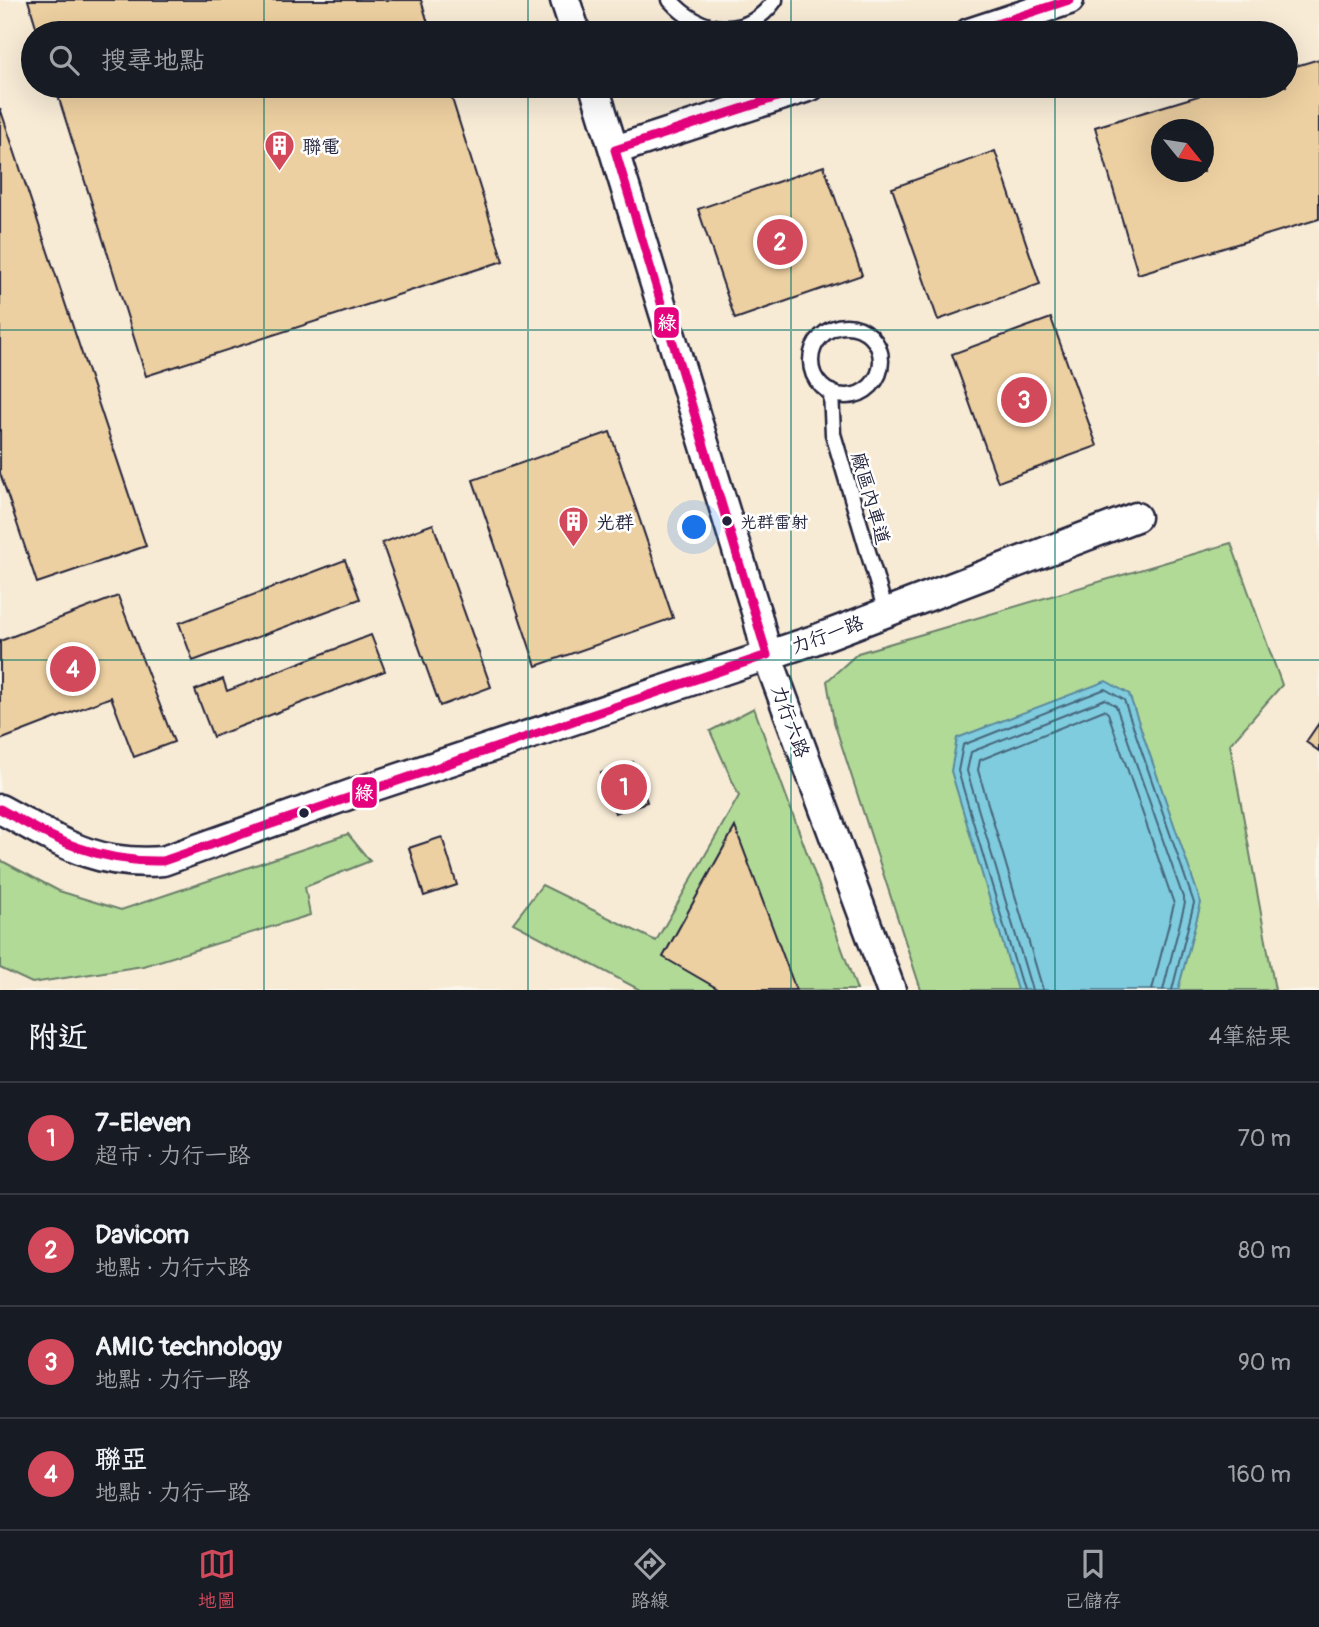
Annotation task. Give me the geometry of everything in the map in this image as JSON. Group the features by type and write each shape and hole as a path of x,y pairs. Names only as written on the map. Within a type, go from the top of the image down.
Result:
{"street":[{"path":"565,0 572,21"},
{"path":"1005,21 1069,0"},
{"name":"力行六路","path":"598,98 757,615 766,655 891,990"},
{"path":"615,150 774,98"},
{"name":"力行一路","path":"0,809 83,854 131,864 163,861 766,655 1136,517"}],"lane":[{"path":"670,0 684,15 694,21"},
{"path":"751,21 759,17 775,0"},
{"path":"848,326 866,332 878,346 881,364 874,381 861,393 843,397 831,392 825,390 814,376 810,358 817,341 830,329 839,327 848,326"},
{"name":"廠區內車道","path":"831,392 833,434 886,612"}],"shaded area":[{"path":"0,0 1319,0 1319,990 0,990"}],"green space":[{"path":"1231,543 1282,685 1230,744 1275,990 921,990 834,722 827,681 858,653"},
{"path":"754,708 857,990 640,990 513,923 542,885 656,941 739,796 710,731"},
{"path":"348,834 370,861 305,887 310,915 143,966 32,983 0,968 0,860 59,891 121,910"}],"water":[{"path":"1106,681 1129,694 1201,903 1178,990 1017,990 951,771 957,738"}],"building":[{"path":"28,0 421,0 427,21 34,21"},
{"path":"1319,59 1319,219 1138,274 1095,127 1191,98 1298,98 1298,65"},
{"name":"聯電","path":"59,98 452,98 503,261 146,376"},
{"path":"0,108 146,546 37,583 0,473"},
{"path":"995,151 1040,284 938,320 892,188"},
{"path":"824,166 862,275 735,319 698,209"},
{"path":"1051,318 1097,446 998,482 952,354"},
{"name":"光群","path":"610,432 673,618 536,666 473,480"},
{"path":"433,524 491,687 440,706 382,543"},
{"path":"345,560 360,599 193,661 179,623"},
{"path":"118,596 174,742 134,757 111,697 0,740 0,641"},
{"path":"371,635 385,671 213,737 195,690 223,679 227,691"},
{"path":"1319,723 1319,751 1306,742"},
{"path":"633,762 647,802 615,813 601,773"},
{"path":"735,827 796,990 720,990 663,957"},
{"path":"442,837 457,885 424,896 409,848"}],"transit line":[{"name":"綠","path":"1005,21 1069,0"},
{"name":"綠","path":"0,809 59,840 97,854 139,861 163,861 767,655 615,150 774,98"}],"place":[{"name":"聯電","path":"279,173"},
{"name":"Davicom","path":"780,242"},
{"name":"AMIC technology","path":"1024,400"},
{"name":"光群雷射","path":"727,521"},
{"name":"光群","path":"573,549"},
{"name":"聯亞","path":"73,669"},
{"name":"7-Eleven","path":"624,787"}]}
